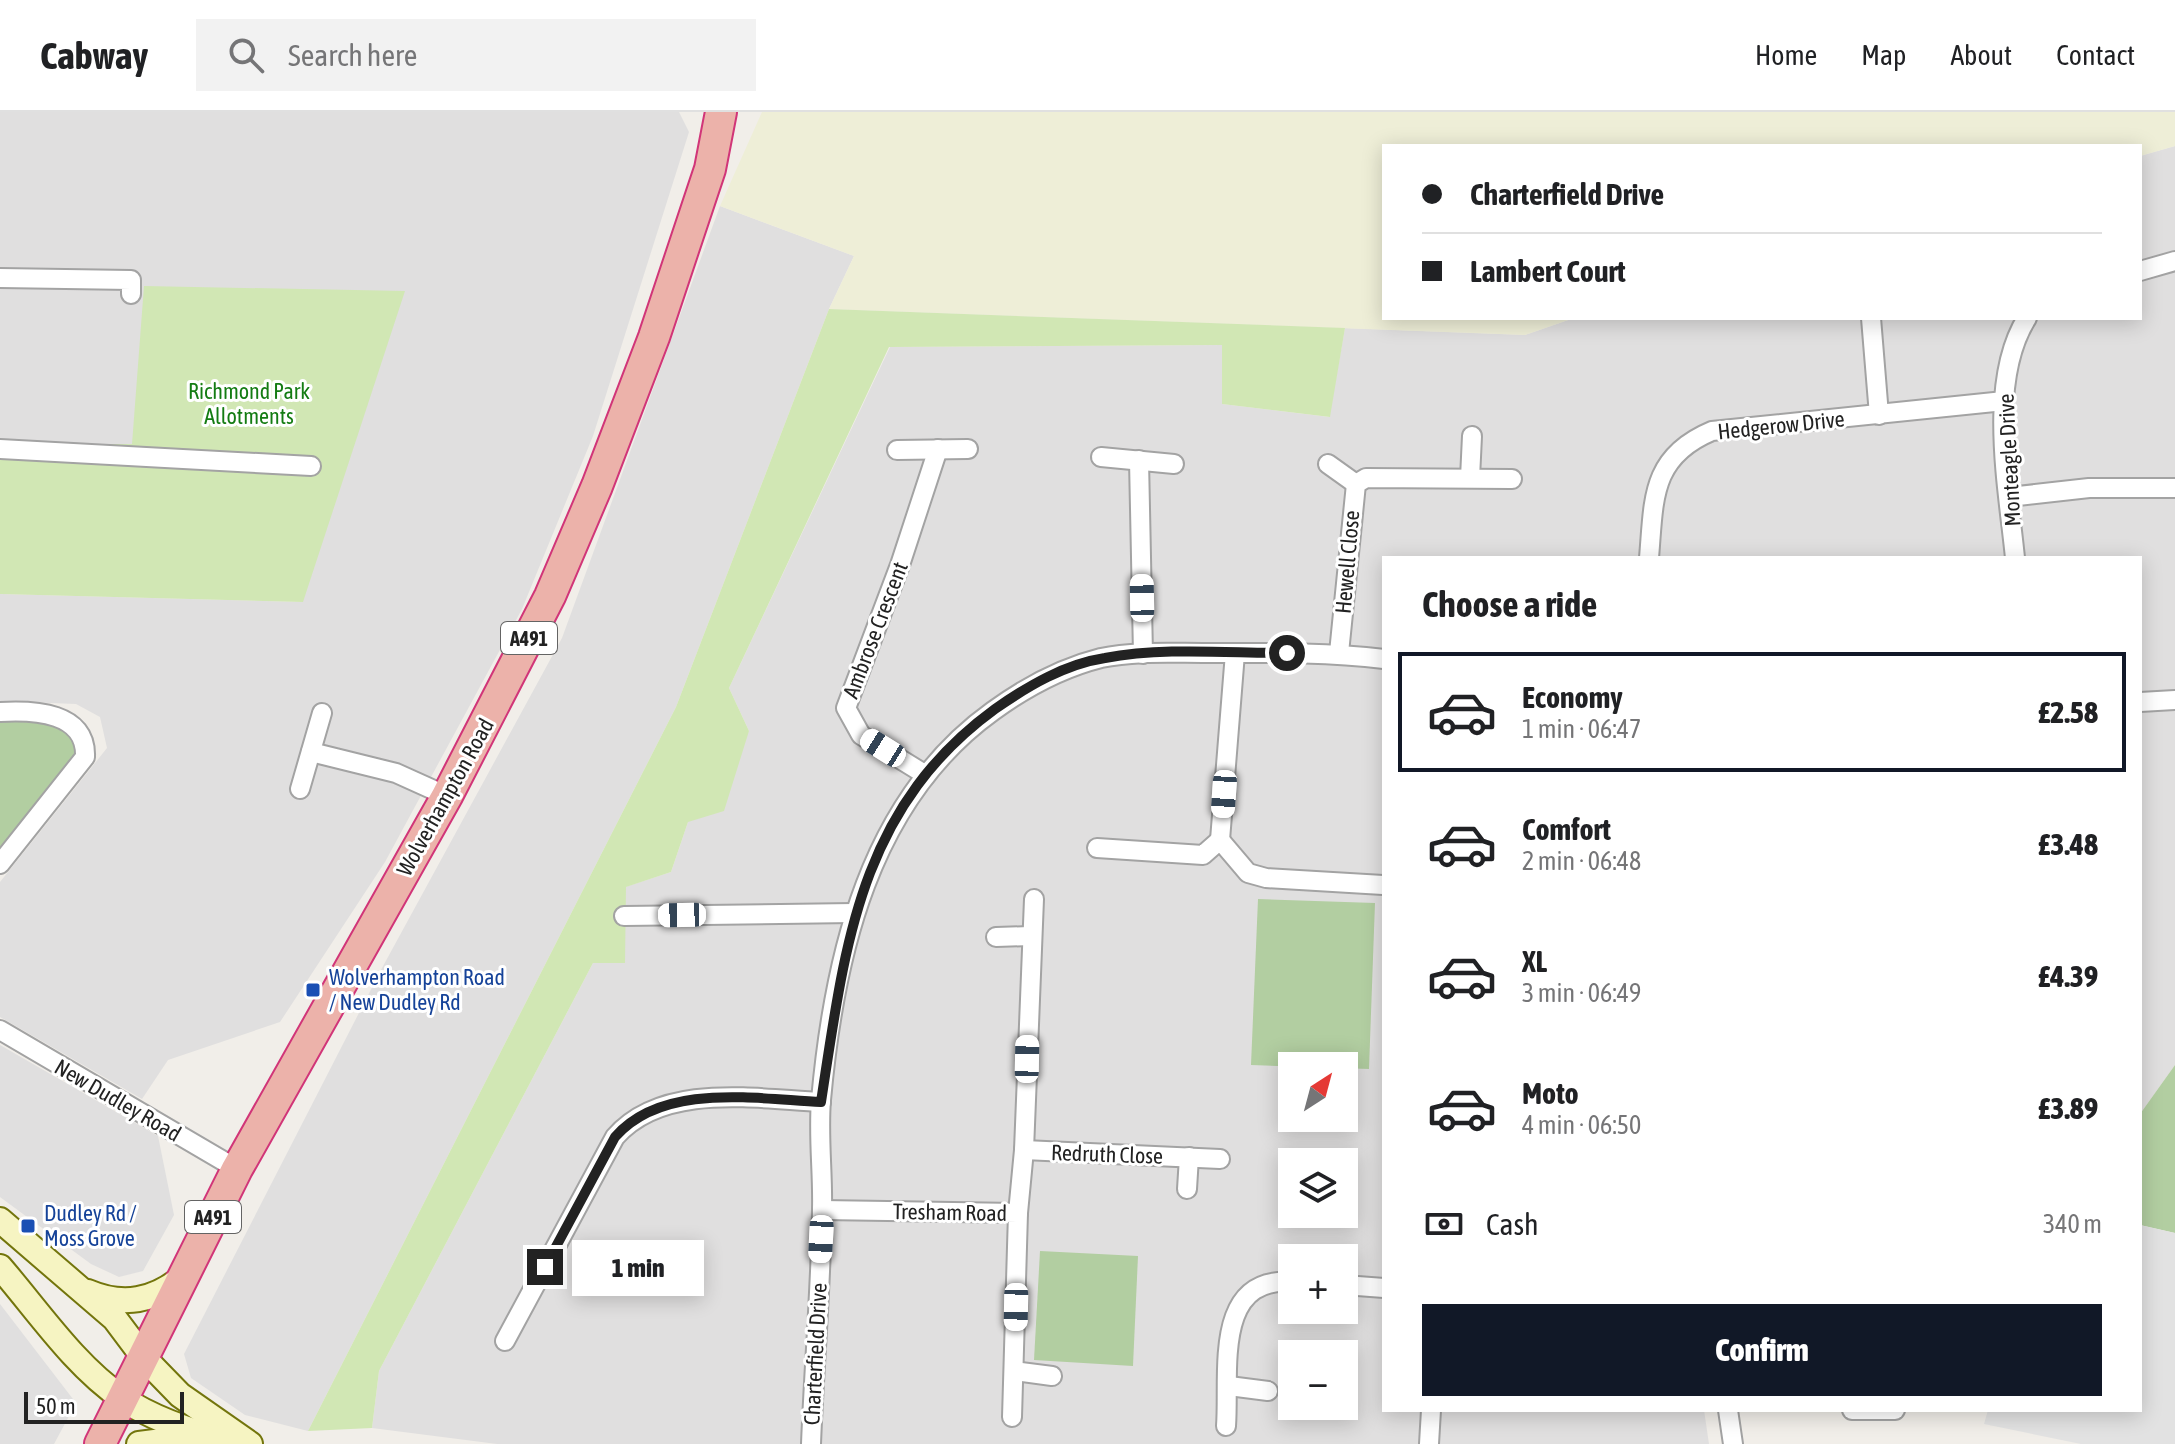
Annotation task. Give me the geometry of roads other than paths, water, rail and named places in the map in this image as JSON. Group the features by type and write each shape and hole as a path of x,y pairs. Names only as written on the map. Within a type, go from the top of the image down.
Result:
{"highway":[{"name":"Wolverhampton Road","path":"124,1400 237,1169 447,796 550,596 597,486 654,337 710,169 721,112"},
{"name":"Wolverhampton Road","path":"710,169 738,112"},
{"name":"A491","path":"100,1444 124,1400"}],"main road":[{"path":"0,1220 115,1319 145,1359 180,1395 250,1444"},
{"path":"0,1267 90,1372 124,1400 204,1436 237,1444"},
{"path":"86,1291 110,1299 136,1301 162,1292 183,1277"},
{"path":"139,1444 204,1436"}],"street":[{"path":"2142,270 2175,261"},
{"path":"0,278 131,281"},
{"path":"1871,320 1879,415"},
{"name":"Monteagle Drive","path":"2015,556 2004,401 2011,346 2026,320"},
{"name":"Hedgerow Drive","path":"1649,556 1655,485 1671,459 1696,438 1712,431 2004,401"},
{"path":"1470,478 1472,436"},
{"path":"0,449 311,466"},
{"name":"Ambrose Crescent","path":"926,775 861,735 846,708 900,565 938,449"},
{"path":"897,450 968,449"},
{"path":"1101,457 1174,464"},
{"path":"1139,460 1143,654"},
{"path":"1328,464 1356,484"},
{"name":"Hewell Close","path":"1339,653 1356,484 1366,478 1512,479"},
{"path":"2009,497 2089,488 2175,488"},
{"path":"1097,848 1203,855 1220,840 1235,653"},
{"name":"Charterfield Drive","path":"811,1444 822,1210 821,1102 843,956 854,913 885,834 926,775 964,732 1015,695 1060,671 1103,658 1143,654 1339,653 1382,659"},
{"path":"2142,702 2175,700"},
{"path":"0,712 27,710 61,717 77,729 86,743 85,757 0,864"},
{"path":"300,789 322,713"},
{"path":"311,752 396,773 447,796"},
{"path":"1220,840 1248,873 1266,878 1382,885"},
{"path":"1018,1213 1024,1150 1030,936 1034,899"},
{"path":"624,916 854,913"},
{"path":"996,937 1030,936"},
{"name":"New Dudley Road","path":"0,1030 237,1169"},
{"path":"505,1341 615,1137 627,1123 664,1106 723,1097 821,1102"},
{"name":"Redruth Close","path":"1024,1150 1220,1159"},
{"name":"Redruth Close","path":"1187,1189 1189,1157"},
{"name":"Tresham Road","path":"822,1210 1018,1213 1012,1417"},
{"path":"1226,1426 1230,1326 1238,1305 1249,1293 1267,1284 1278,1283"},
{"path":"1358,1286 1382,1288"},
{"path":"1014,1371 1052,1376"},
{"path":"1229,1386 1268,1391"},
{"path":"1429,1444 1431,1412"},
{"path":"1728,1412 1733,1444"}],"place":[{"name":"Wolverhampton Road / New Dudley Rd","path":"313,990"},
{"name":"Dudley Rd / Moss Grove","path":"28,1226"}],"park label":[{"name":"Richmond Park Allotments","path":"249,404"}]}
